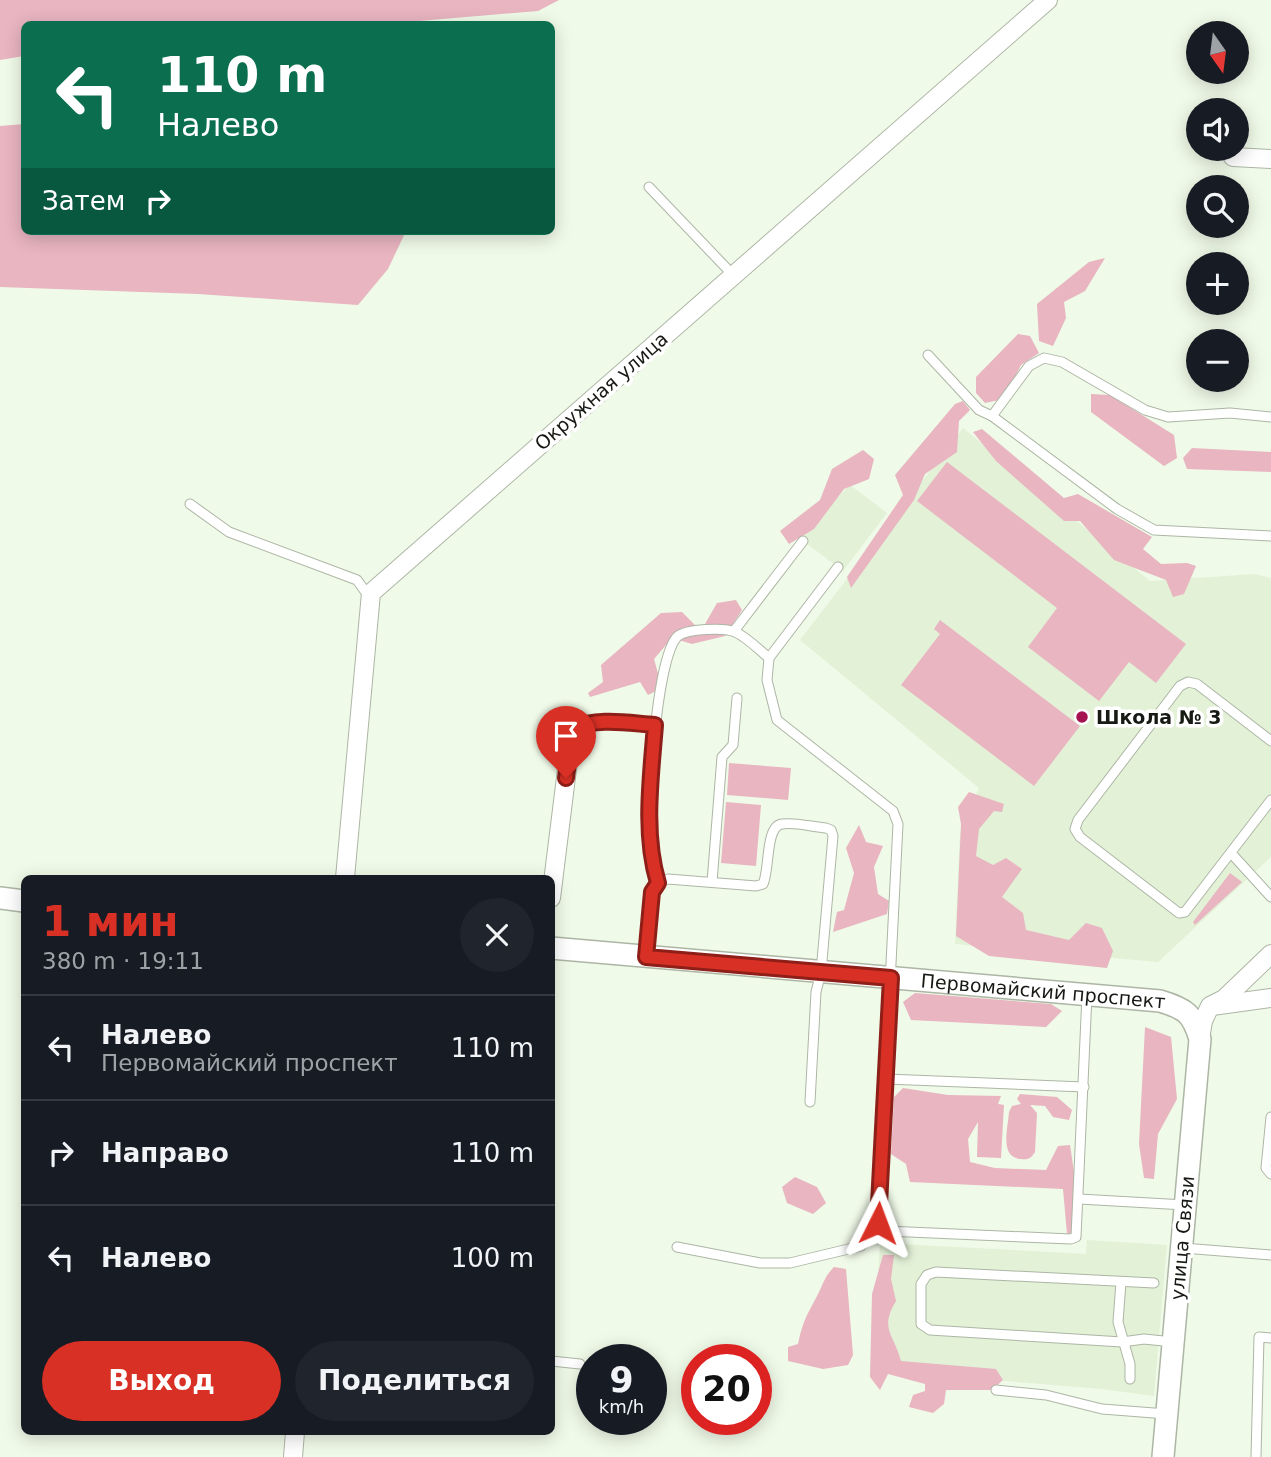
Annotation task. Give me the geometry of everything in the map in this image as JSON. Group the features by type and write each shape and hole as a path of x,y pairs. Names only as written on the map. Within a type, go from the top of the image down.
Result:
{"street":[{"name":"Окружная улица","path":"370,598 371,593 1048,0"},
{"path":"1249,158 1271,159"},
{"path":"345,875 370,598"},
{"path":"554,875 572,729"},
{"path":"0,898 21,901"},
{"name":"Первомайский проспект","path":"555,948 1160,1001 1196,1019"},
{"path":"1196,1019 1224,999 1271,954"},
{"path":"1244,981 1240,987 1241,994 1245,1000 1252,1002"},
{"path":"1196,1019 1271,998"},
{"name":"улица Связи","path":"1163,1457 1185,1205 1196,1019"},
{"path":"293,1457 295,1435"}],"lane":[{"path":"649,187 733,275"},
{"path":"929,355 979,410 992,416 1116,509 1154,530 1271,536"},
{"path":"992,416 1029,366 1044,358 1062,362 1145,410 1168,417 1230,412 1271,417"},
{"path":"190,503 229,532 357,580 370,598"},
{"path":"734,631 803,541"},
{"path":"838,567 769,658 767,680 776,720 893,811 898,824 878,1223 880,1229"},
{"path":"658,883 650,858 650,791 655,725 669,648 678,636 693,630 734,631 769,658"},
{"path":"1271,741 1197,684 1188,682 1181,686 1160,713 1078,820 1075,829 1080,837 1179,913 1185,912 1271,800"},
{"path":"712,882 722,757 733,745 737,698"},
{"path":"572,729 586,723 655,725"},
{"path":"646,957 652,892 658,883 668,879 756,886 763,884 771,833 775,827 782,824 831,830 833,836 821,972 816,992 810,1102"},
{"path":"1231,852 1271,897"},
{"path":"880,1229 1071,1239 1076,1237 1087,995"},
{"path":"886,1079 1084,1087"},
{"path":"1271,1117 1266,1168 1271,1174"},
{"path":"1079,1199 1185,1205"},
{"path":"677,1247 760,1263 790,1263 861,1246 880,1229"},
{"path":"1181,1248 1271,1255"},
{"path":"1154,1283 936,1272 927,1275 922,1284 919,1314 921,1324 930,1330 1122,1342 1144,1339 1173,1342"},
{"path":"1121,1282 1118,1322 1130,1364 1130,1379"},
{"path":"1256,1457 1259,1337 1271,1338"},
{"path":"555,1361 576,1364"},
{"path":"996,1390 1046,1395 1102,1409 1167,1414"}],"shaded area":[{"path":"0,0 559,0 538,11 420,21 21,21 21,56 0,60"},
{"path":"21,124 21,235 404,235 388,269 358,305 198,294 0,287 0,126"},
{"path":"1105,258 1085,291 1064,302 1066,318 1053,346 1039,341 1037,304 1089,262"},
{"path":"1018,334 1030,336 1039,353 1021,365 1004,399 985,403 976,393 976,377"},
{"path":"1091,394 1110,395 1174,435 1177,458 1164,466 1091,412"},
{"path":"963,401 970,410 959,421 957,452 925,474 914,500 851,588 847,577 903,495 895,475 955,404"},
{"name":"Школа № 3","path":"963,428 1150,581 1255,574 1271,578 1271,857 1158,962 955,944 960,834 979,788 800,640"},
{"path":"982,429 1064,498 1078,494 1152,537 1143,549 1161,564 1187,563 1196,566 1184,594 1173,597 1166,580 1114,560 1080,521 1064,521 996,461 973,432"},
{"path":"1192,448 1271,452 1271,472 1187,469 1183,458"},
{"path":"863,450 874,459 869,479 844,489 814,529 789,544 780,531 820,500 832,469"},
{"path":"947,462 1186,644 1156,683 1129,662 1099,701 1028,647 1057,608 917,501"},
{"path":"850,485 887,513 843,571 798,537"},
{"path":"736,600 742,610 725,636 692,644 672,638 654,659 662,688 648,695 640,682 590,697 588,693 603,682 601,665 661,613 682,612 701,631 717,603"},
{"path":"940,620 1080,726 1034,786 901,685 940,634 934,629"},
{"path":"729,763 791,768 788,800 727,795"},
{"path":"969,792 1004,804 1002,812 994,811 979,829 976,856 993,865 1006,858 1022,869 1002,897 1023,913 1026,930 1069,940 1086,923 1102,928 1113,951 1107,968 989,956 956,936 961,824 958,807"},
{"path":"726,802 761,805 756,866 721,863"},
{"path":"859,825 866,842 883,846 874,867 878,894 889,901 887,914 833,932 837,912 844,910 854,873 846,848"},
{"path":"1230,873 1242,882 1195,925 1193,922"},
{"path":"915,993 1051,1004 1062,1011 1046,1027 911,1020 903,1002"},
{"path":"1145,1027 1171,1037 1177,1099 1158,1134 1154,1179 1144,1178 1139,1144"},
{"path":"903,1088 948,1095 1001,1096 998,1104 1004,1105 1001,1158 977,1157 978,1122 968,1139 970,1162 995,1168 1046,1170 1058,1146 1070,1145 1077,1192 1073,1233 1067,1234 1063,1189 910,1182 906,1164 891,1154 894,1097"},
{"path":"1020,1094 1057,1097 1072,1110 1069,1120 1053,1117 1045,1106 1030,1105 1037,1113 1035,1152 1026,1159 1014,1157 1007,1148 1006,1141 1009,1112 1012,1106 1021,1104 1017,1099"},
{"path":"795,1177 817,1187 826,1203 813,1214 787,1203 782,1187"},
{"path":"1087,1240 1167,1245 1154,1396 873,1370 880,1243 1086,1254"},
{"path":"883,1255 894,1255 891,1279 896,1301 888,1325 901,1361 996,1369 1003,1380 992,1390 946,1390 944,1404 933,1413 909,1407 913,1395 925,1391 925,1384 888,1374 880,1390 870,1377 872,1294"},
{"path":"834,1267 846,1269 853,1355 848,1365 823,1369 788,1361 788,1347 798,1344 807,1314"}],"place":[{"name":"Школа № 3","path":"1082,717"}],"route":[{"path":"566,778 572,729 586,723 655,725 650,791 650,858 658,883 652,892 646,957 891,978 878,1223"}]}
